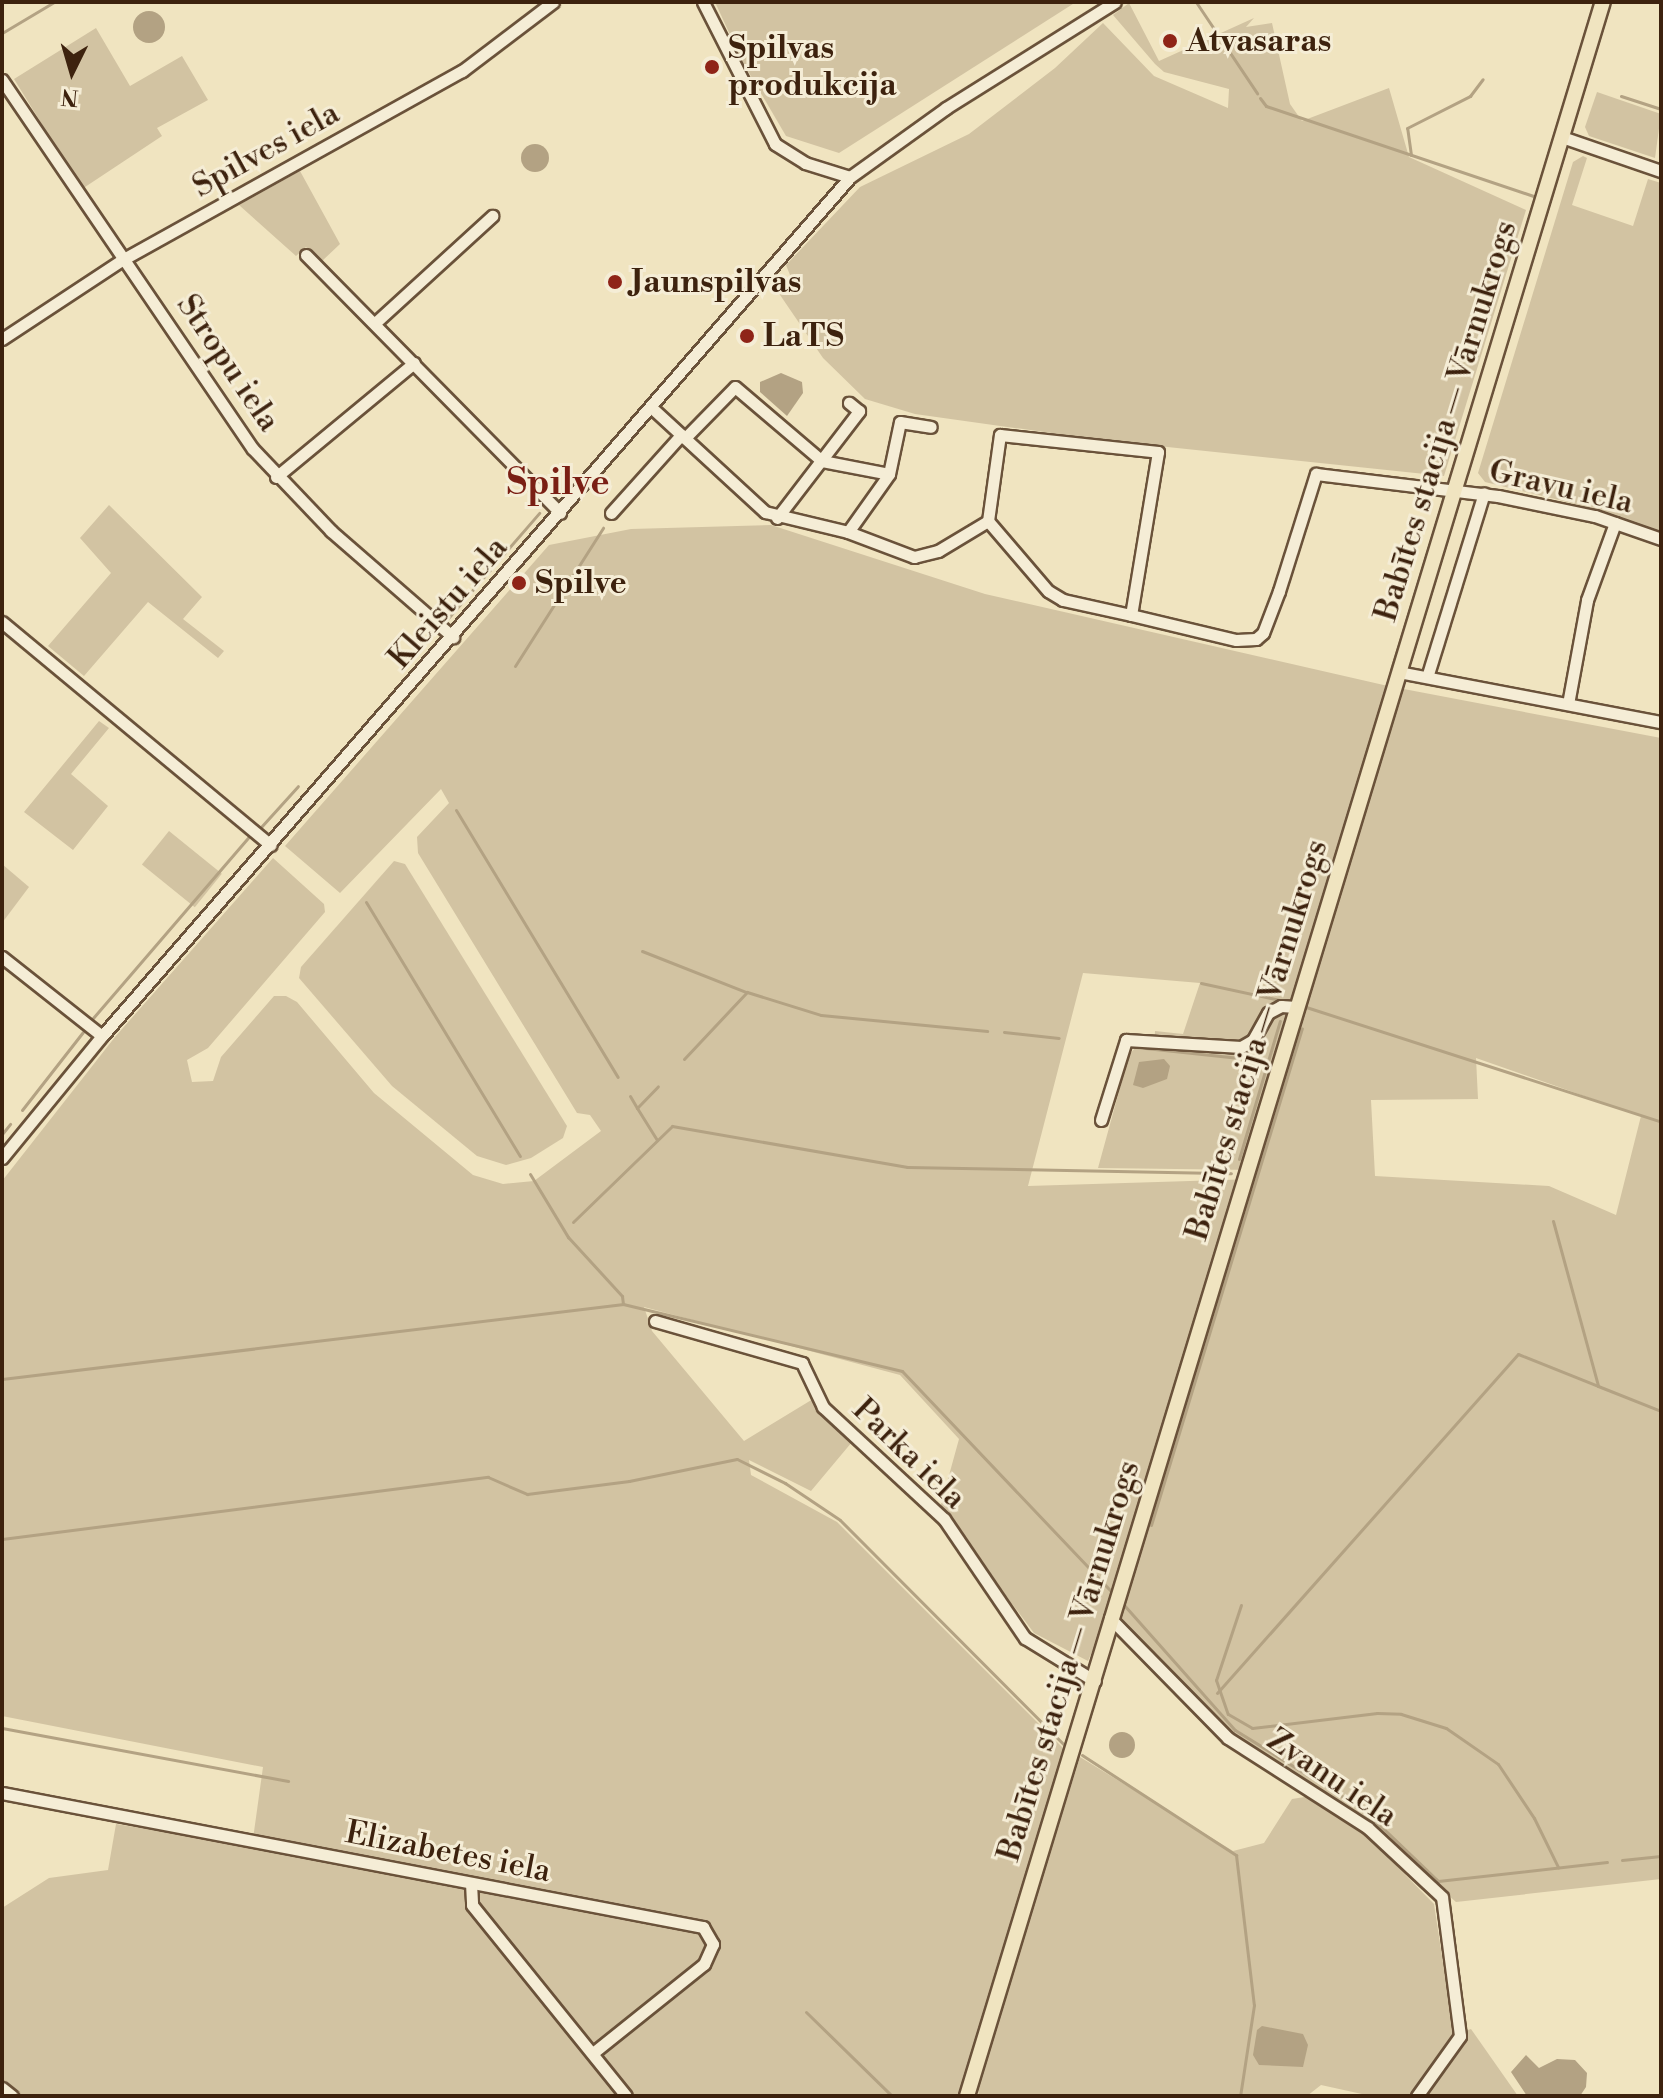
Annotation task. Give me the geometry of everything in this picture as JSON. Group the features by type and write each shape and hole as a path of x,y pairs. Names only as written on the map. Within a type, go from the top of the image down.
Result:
{"main road":[{"name":"Babītes stacija — Vārnukrogs","path":"967,2096 1603,2"}],"street":[{"name":"Spilves iela","path":"2,339 122,260 462,71 553,2"},
{"path":"703,2 775,144 805,163 850,177"},
{"name":"Kleistu iela","path":"2,1158 102,1036 453,637 850,177 934,116 1115,2"},
{"name":"Stropu iela","path":"2,80 122,260 276,477 453,637"},
{"path":"1562,137 1661,171"},
{"path":"375,323 492,216"},
{"path":"306,255 560,513"},
{"path":"276,477 414,363"},
{"path":"611,513 683,436 740,387 822,461 889,474"},
{"path":"777,518 859,411 849,403"},
{"path":"652,408 777,518 848,532 914,557 938,551 988,521"},
{"path":"848,532 889,474 900,422 931,427"},
{"path":"1000,435 1158,452 1131,615 1063,600 1048,591 988,521 1000,435"},
{"name":"Gravu iela","path":"1131,615 1236,640 1256,639 1263,633 1316,474 1484,493 1615,523 1661,539"},
{"path":"1428,674 1484,493"},
{"path":"1568,704 1587,600 1615,523"},
{"path":"2,622 271,845"},
{"path":"1398,672 1428,674 1661,722"},
{"path":"2,957 102,1036"},
{"path":"1101,1120 1126,1040 1241,1047 1253,1040 1268,1013 1281,1006 1296,1007"},
{"name":"Parka iela","path":"655,1321 802,1363 823,1407 944,1519 1025,1638 1095,1681"},
{"name":"Zvanu iela","path":"1110,1618 1228,1738 1368,1828 1442,1897 1460,2036 1417,2096"},
{"name":"Elizabetes iela","path":"2,1793 703,1927 709,1934 711,1954 704,1964 593,2053"},
{"path":"471,1883 472,1905 626,2096"},
{"path":"2,2088 12,2096"}],"shaded area":[{"path":"715,2 1076,2 839,153 786,136 742,61"},
{"path":"1129,3 1159,61 1254,18 1246,27 1272,23 1290,104 1302,121 1389,88 1409,157 1526,210 1444,476 1101,440 915,414 865,399 823,358 778,292 790,275 786,265 860,187 969,134 1055,68 1103,23 1154,76 1228,108 1229,89 1164,72 1155,64 1113,15"},
{"path":"149,11 160,16 165,27 160,38 149,43 138,38 133,27 138,16"},
{"path":"96,28 130,86 182,56 208,100 157,128 162,136 82,189 14,79"},
{"path":"1597,92 1661,114 1655,158 1589,136 1585,127"},
{"path":"535,144 545,148 549,158 545,168 535,172 525,168 521,158 525,148"},
{"path":"1583,156 1587,158 1572,205 1633,226 1648,179 1661,183 1661,532 1588,507 1485,482 1478,473 1573,162"},
{"path":"300,171 340,244 321,262 306,247 296,256 239,205"},
{"path":"781,373 802,382 803,393 787,416 760,392 760,382"},
{"path":"109,505 202,597 183,619 224,651 218,658 148,602 84,676 48,646 111,573 80,538"},
{"path":"771,525 985,594 1388,686 1661,738 1661,1879 1456,1902 1356,1814 1231,1735 1109,1612 1088,1661 1034,1633 940,1508 959,1439 900,1375 644,1307 652,1331 744,1441 813,1399 822,1415 852,1442 811,1491 749,1460 751,1475 837,1522 1067,1752 960,2096 2,2096 2,1908 49,1878 108,1870 116,1824 252,1846 263,1767 2,1716 2,1181 115,1037 273,858 324,904 325,912 208,1048 187,1060 192,1082 213,1081 221,1057 274,996 286,996 297,1002 374,1093 473,1175 503,1184 534,1181 601,1131 590,1115 577,1113 418,853 417,837 449,803 441,789 340,893 285,846 549,545 631,529","holes":["1083,973 1200,983 1183,1034 1155,1031 1154,1050 1135,1048 1129,1055 1098,1168 1254,1170 1255,1179 1028,1186","1476,1058 1641,1116 1616,1215 1549,1186 1375,1176 1371,1100 1478,1099"]},
{"path":"99,721 109,728 71,774 108,806 73,850 24,812"},
{"path":"169,831 222,874 195,907 142,864"},
{"path":"394,861 405,864 567,1126 563,1138 531,1158 506,1165 477,1156 392,1086 299,978 301,967"},
{"path":"2,864 29,887 2,923"},
{"path":"1164,1059 1170,1066 1167,1079 1143,1088 1133,1085 1139,1062"},
{"path":"1122,1732 1131,1736 1135,1745 1131,1754 1122,1758 1113,1754 1109,1745 1113,1736"},
{"path":"1080,1757 1233,1851 1264,1843 1292,1799 1311,1796 1366,1835 1434,1904 1454,2035 1471,2029 1518,2096 1371,2096 1321,2085 1307,2096 979,2096 977,2085"},
{"path":"1262,2026 1303,2034 1308,2045 1303,2067 1259,2065 1253,2055 1257,2030"},
{"path":"1526,2055 1539,2068 1557,2059 1575,2060 1587,2073 1586,2087 1580,2096 1527,2096 1511,2072"}],"waterway":[{"path":"2,33 54,2"},
{"path":"1196,2 1257,93"},
{"path":"1411,155 1407,128 1470,96 1483,79"},
{"path":"1621,96 1661,109"},
{"path":"1260,98 1266,106 1537,197"},
{"path":"1449,480 1479,387"},
{"path":"1391,670 1444,498"},
{"path":"443,624 539,513"},
{"path":"515,666 603,528"},
{"path":"261,827 298,786"},
{"path":"456,810 618,1077"},
{"path":"93,1018 248,838"},
{"path":"366,902 520,1156"},
{"path":"642,951 746,992"},
{"path":"1201,983 1284,1001"},
{"path":"684,1059 747,992 821,1015 987,1031"},
{"path":"1306,1007 1661,1122"},
{"path":"1239,1159 1280,1021"},
{"path":"1151,1525 1302,1028"},
{"path":"22,1110 83,1032"},
{"path":"1004,1032 1059,1038"},
{"path":"1136,1047 1267,1061"},
{"path":"657,1140 637,1108 658,1086"},
{"path":"630,1096 637,1108"},
{"path":"2,1134 10,1124"},
{"path":"573,1222 672,1126 907,1167 1231,1173"},
{"path":"530,1174 568,1237 622,1296 623,1304"},
{"path":"1553,1221 1598,1386 1661,1411"},
{"path":"2,1379 623,1304 902,1371 1110,1590"},
{"path":"1217,1693 1518,1354 1598,1386"},
{"path":"2,1539 488,1477 527,1494 629,1481 737,1459 785,1483 840,1520 1068,1749"},
{"path":"1124,1605 1235,1730 1364,1810 1438,1881 1607,1862"},
{"path":"1241,1605 1216,1680 1228,1714 1252,1728 1377,1713 1401,1714 1446,1728 1498,1764 1534,1818 1558,1867"},
{"path":"2,1728 288,1781"},
{"path":"1082,1755 1236,1855 1254,2005 1240,2096"},
{"path":"1622,1860 1661,1856"},
{"path":"806,2012 892,2096"}],"place":[{"name":"Atvasaras","path":"1170,41"},
{"name":"Spilvas produkcija","path":"712,67"},
{"name":"Jaunspilvas","path":"615,282"},
{"name":"LaTS","path":"747,336"},
{"name":"Spilve","path":"519,583"}],"district":[{"name":"Spilve","path":"558,484"}]}
